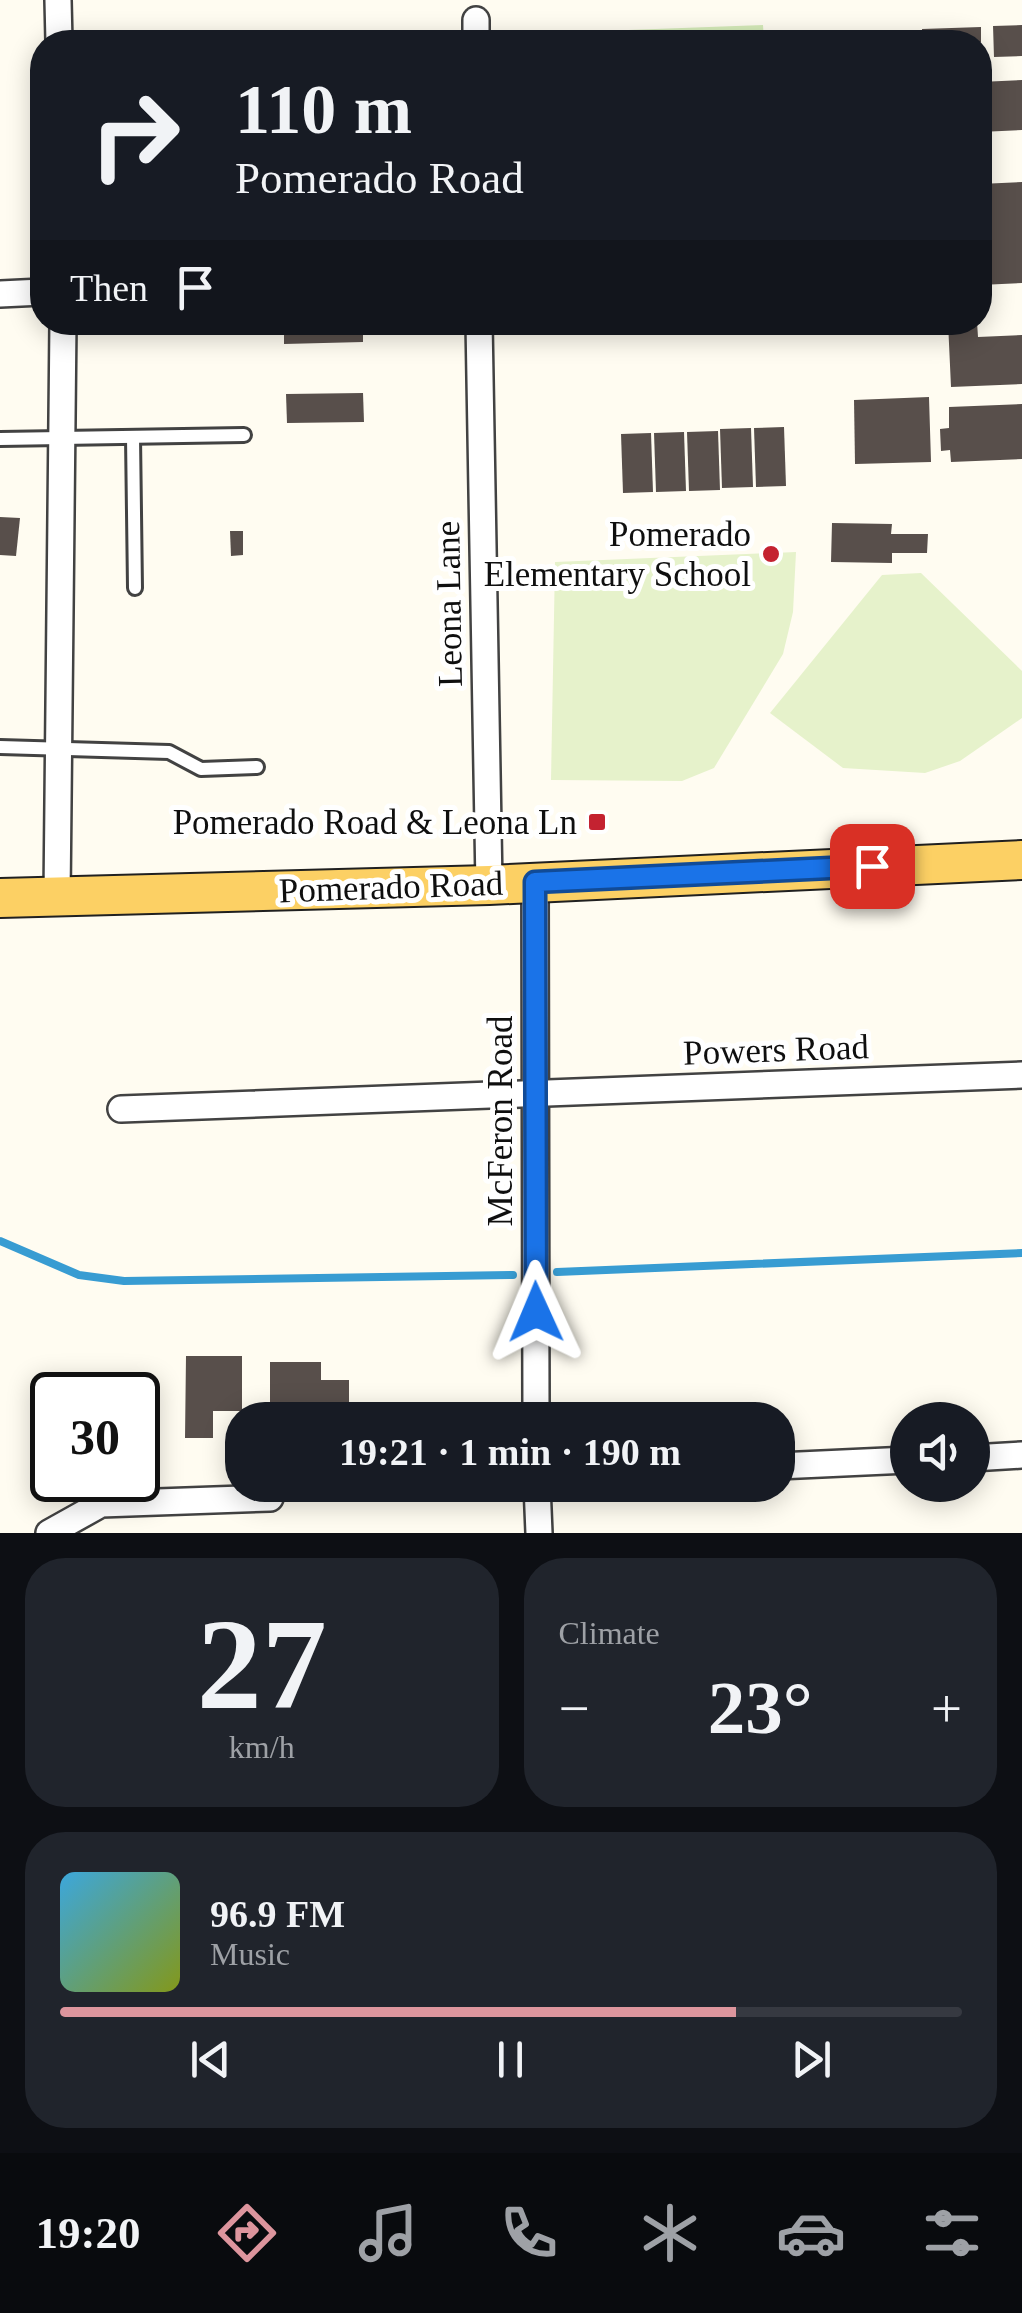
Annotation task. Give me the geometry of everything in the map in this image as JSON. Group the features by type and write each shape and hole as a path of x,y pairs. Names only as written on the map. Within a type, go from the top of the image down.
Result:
{"main road":[{"name":"Pomerado Road","path":"0,898 489,884 1022,860"}],"street":[{"path":"58,0 58,30"},
{"path":"0,294 30,293"},
{"path":"57,897 63,335"},
{"name":"Leona Lane","path":"479,335 489,884"},
{"name":"McFeron Road","path":"535,882 536,1402"},
{"name":"Powers Road","path":"121,1109 1022,1075"},
{"path":"990,1457 1022,1455"},
{"path":"795,1465 890,1461"},
{"path":"49,1533 101,1504 225,1500"},
{"path":"538,1502 539,1533"}],"lane":[{"path":"0,439 244,435"},
{"path":"132,437 135,588"},
{"path":"0,747 170,752 201,769 257,767"}],"green space":[{"path":"763,25 763,30 628,30"},
{"path":"796,552 793,612 783,654 714,768 682,781 551,780 555,562"},
{"path":"921,573 1022,671 1022,718 960,761 925,773 843,768 770,713 882,575"}],"building":[{"path":"1022,25 1022,56 994,57 993,26"},
{"path":"981,27 981,30 922,29"},
{"path":"1022,80 1022,130 992,131 992,81"},
{"path":"1022,182 1022,283 992,284 992,183"},
{"path":"284,335 363,335 363,342 284,344"},
{"path":"949,335 1022,335 1022,384 951,387"},
{"path":"363,393 364,422 287,423 286,394"},
{"path":"929,397 931,462 855,464 854,400"},
{"path":"1022,404 1022,459 951,462 950,450 941,451 940,429 949,428 949,407"},
{"path":"784,427 786,486 756,487 754,428"},
{"path":"751,428 753,487 722,488 720,429"},
{"path":"718,431 720,490 689,491 687,432"},
{"path":"684,432 686,491 656,492 654,433"},
{"path":"651,433 653,492 623,493 621,434"},
{"path":"0,517 20,518 16,556 0,555"},
{"path":"832,523 892,524 891,534 928,534 927,553 892,553 892,563 831,562"},
{"path":"230,531 243,531 243,555 231,556"},
{"path":"186,1356 242,1356 242,1402 225,1402 225,1411 213,1411 213,1438 185,1438"},
{"path":"270,1362 321,1362 321,1380 349,1380 349,1402 270,1402"}],"waterway":[{"path":"0,1241 79,1275 124,1281 513,1275"},
{"path":"557,1272 1022,1253"}],"place":[{"name":"Pomerado Elementary School","path":"771,554"},
{"name":"Pomerado Road & Leona Ln","path":"597,822"}],"route":[{"path":"536,1312 535,882 872,866"}]}
